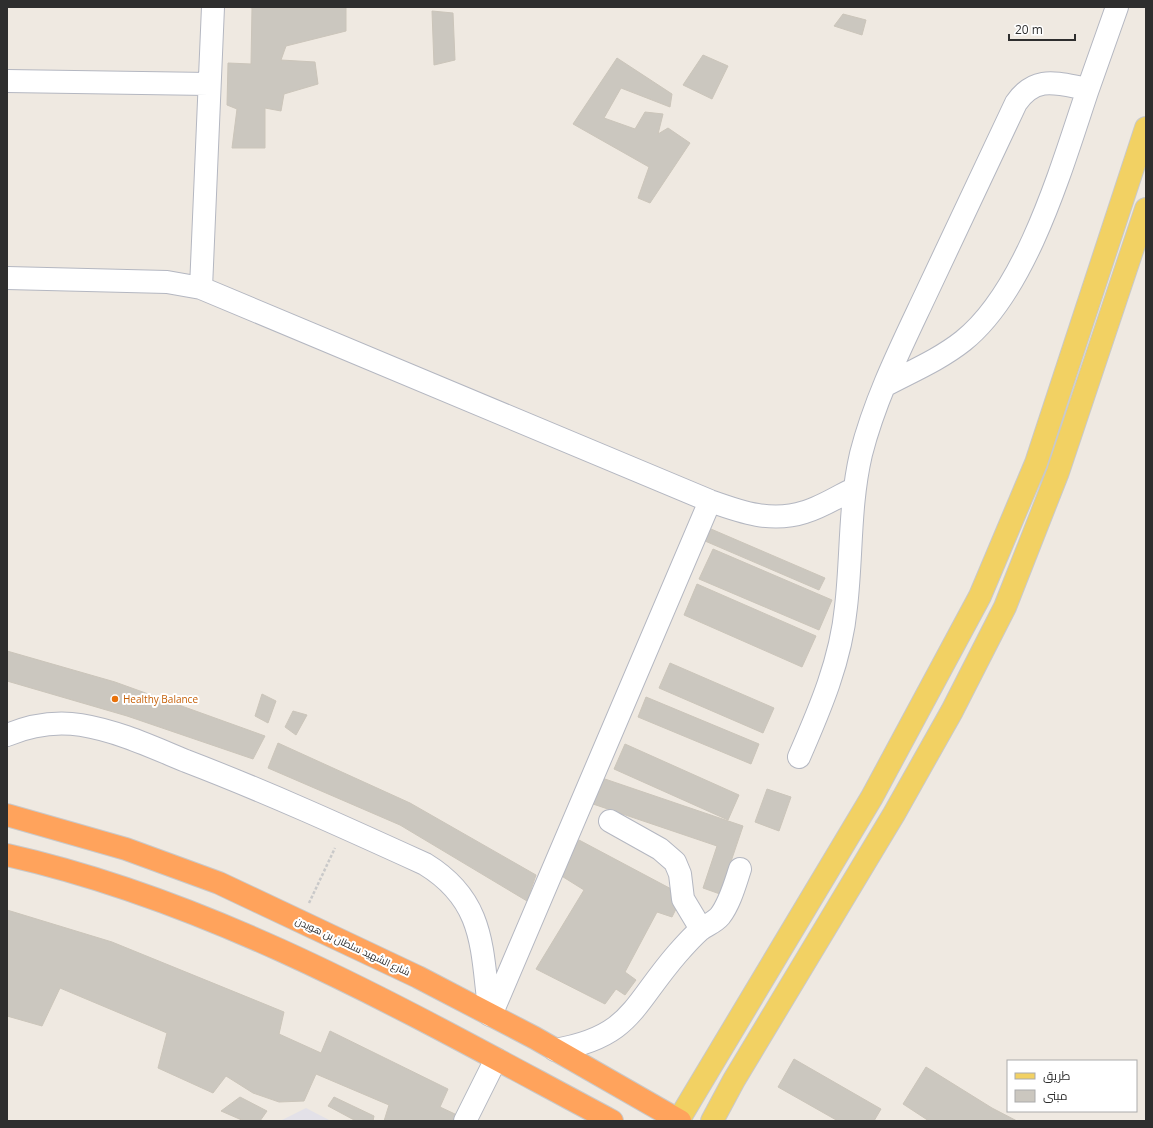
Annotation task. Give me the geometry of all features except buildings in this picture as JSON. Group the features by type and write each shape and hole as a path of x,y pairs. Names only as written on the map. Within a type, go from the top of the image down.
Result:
{"highway":[{"name":"شارع الشهيد سلطان بن هويدن","path":"7,815 126,849 219,883 418,977 555,1050 679,1121"},
{"path":"7,855 109,883 198,914 353,984 612,1121"}],"main road":[{"path":"679,1121 872,797 980,596 1036,463 1146,128"},
{"path":"712,1121 734,1080 894,814 952,710 1005,607 1058,472 1146,209"}],"street":[{"path":"201,288 213,7"},
{"path":"884,386 939,357 963,341 984,322 1002,299 1037,229 1056,183 1117,7"},
{"path":"7,81 209,84"},
{"path":"799,757 828,685 839,648 846,609 850,525 855,488 864,447 884,386 1019,98 1030,87 1040,83 1051,82 1088,89"},
{"path":"7,278 167,282 201,288 710,501 744,513 764,517 786,516 806,512 855,488"},
{"path":"490,1015 710,501"},
{"path":"7,735 24,728 52,723 80,725 108,730 262,790 425,864 440,873 454,886 466,900 474,917 480,934 490,1015"},
{"path":"610,821 660,849 675,862 680,874 683,899 701,929"},
{"path":"555,1050 591,1042 618,1026 631,1014 676,956 701,929 714,922 723,912 740,869"},
{"path":"465,1121 496,1059"}],"path":[{"path":"300,921 345,828"}],"shaded area":[{"path":"306,1108 331,1121 280,1121"}],"place":[{"name":"Healthy Balance","path":"115,699"}]}
